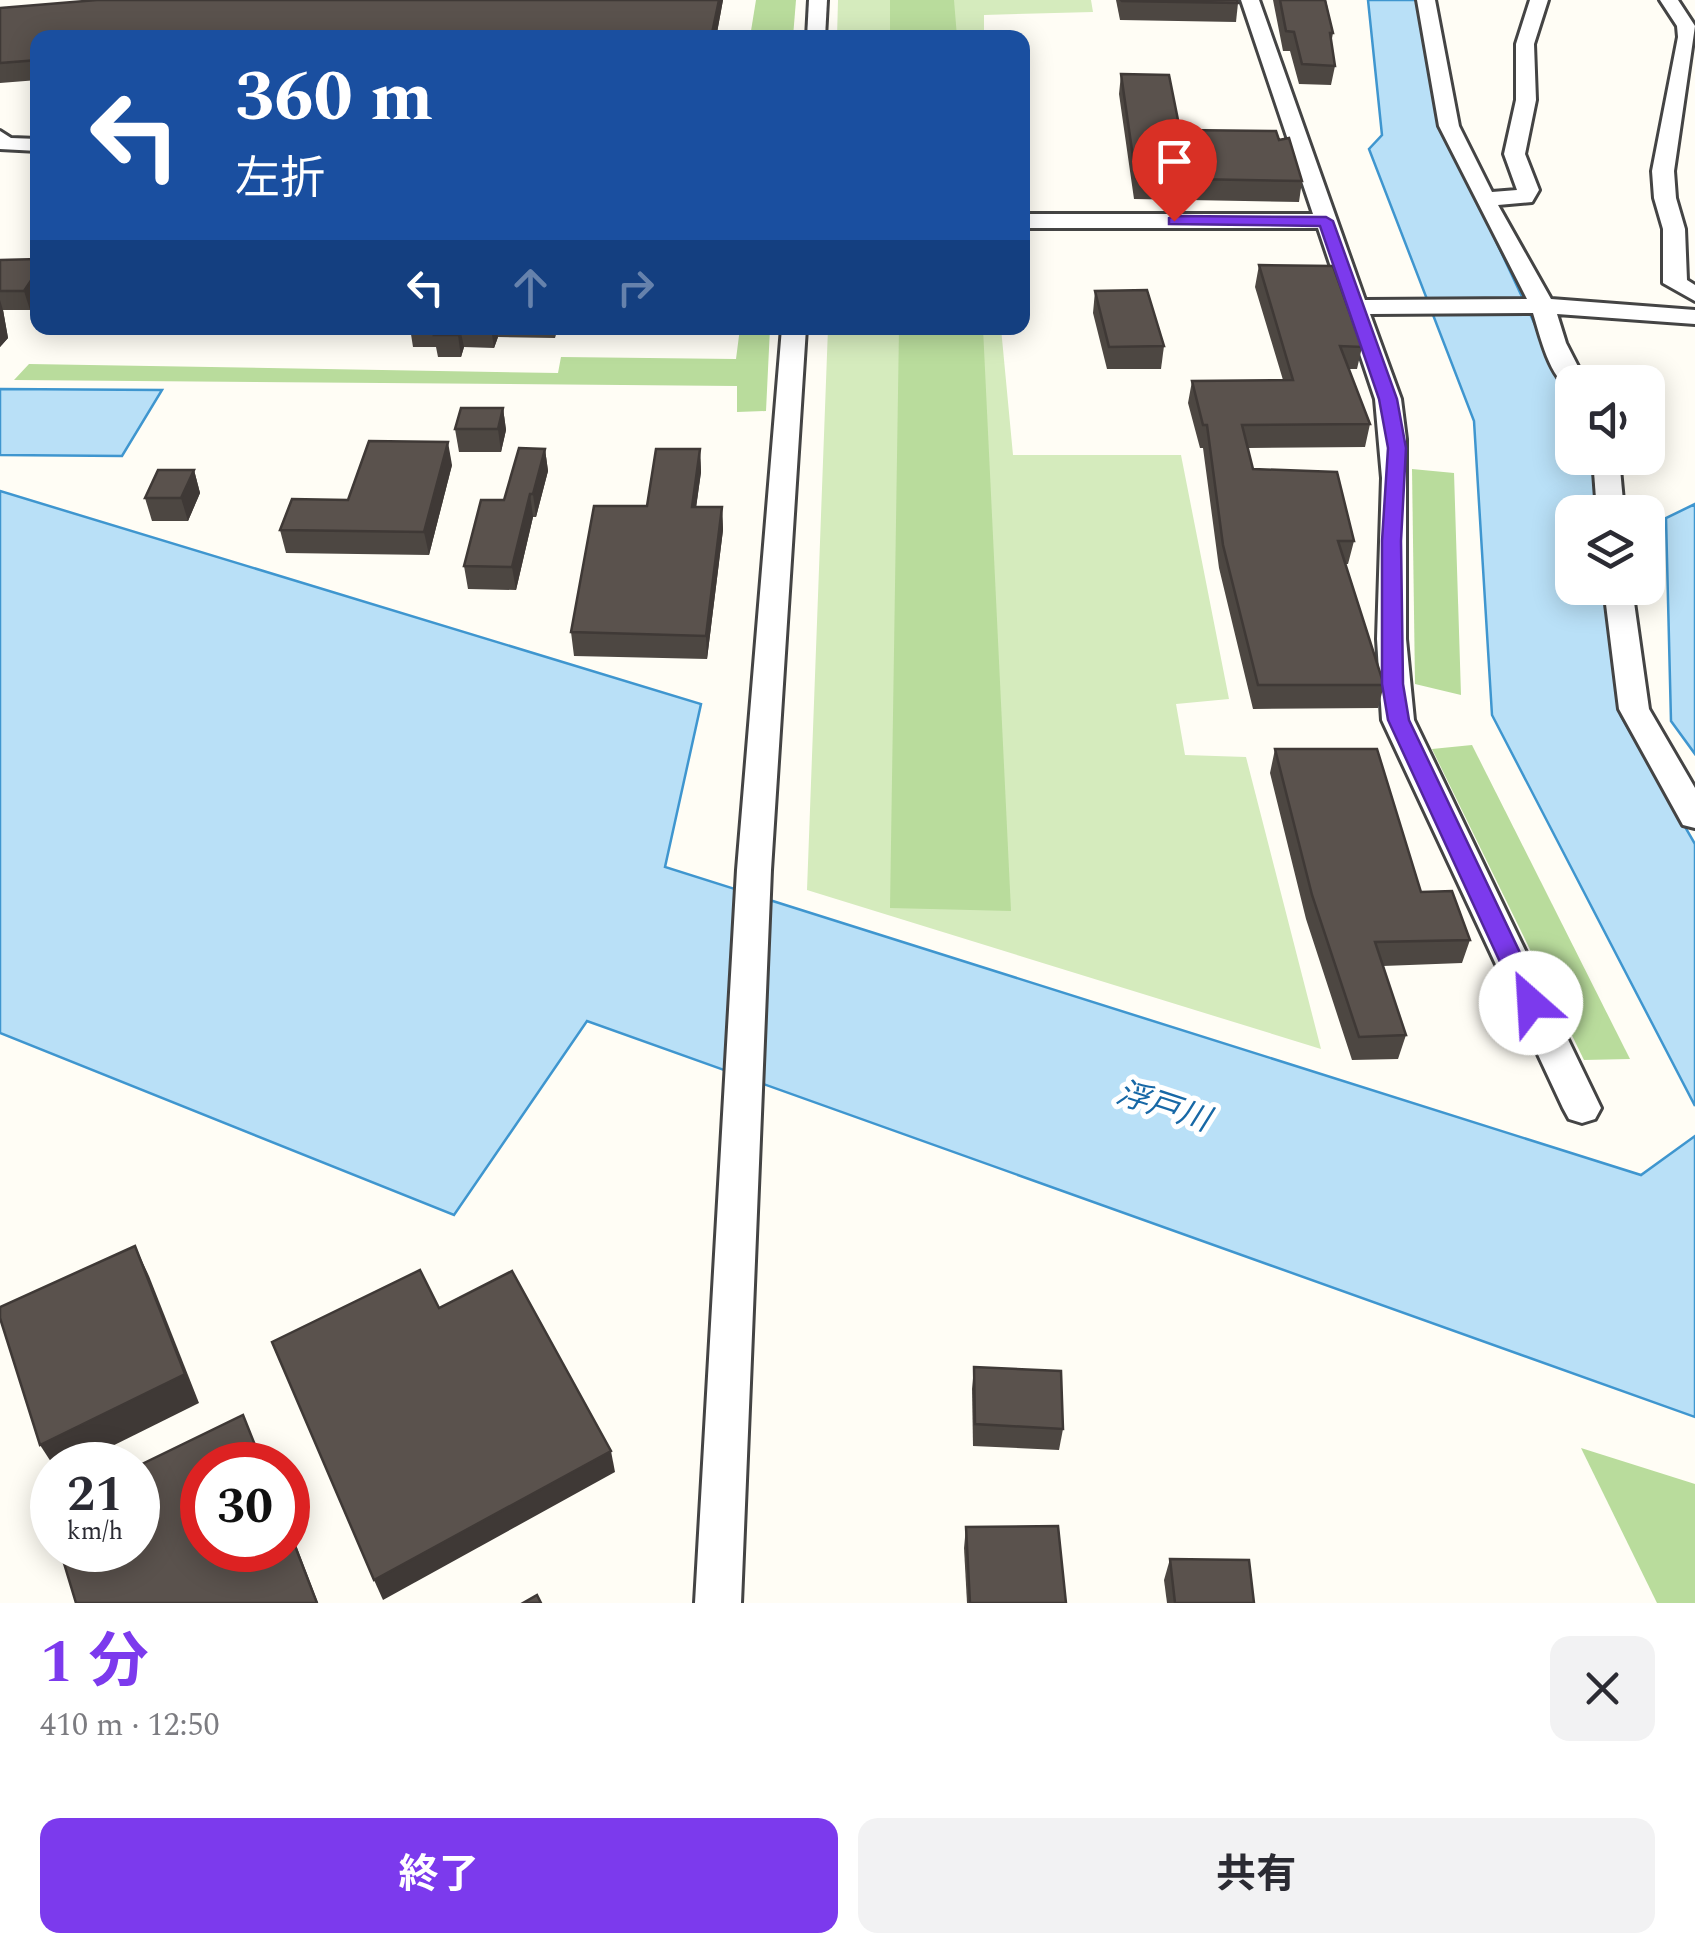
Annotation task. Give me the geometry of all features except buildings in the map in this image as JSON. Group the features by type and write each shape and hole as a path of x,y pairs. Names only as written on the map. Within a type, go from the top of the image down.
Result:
{"street":[{"path":"816,30 818,0"},
{"path":"1250,0 1388,399 1397,448 1391,541 1392,684 1398,720 1582,1108"},
{"path":"1426,0 1449,126 1484,199 1544,306 1554,343 1565,365"},
{"path":"1484,199 1524,197 1528,190 1520,178 1513,148 1527,95 1524,47 1540,14 1539,0"},
{"path":"1668,0 1686,26 1687,38 1674,128 1665,153 1664,198 1674,229 1675,284 1695,294"},
{"path":"0,137 3,144 30,144"},
{"path":"1030,220 1326,221"},
{"path":"1356,307 1544,306 1695,317"},
{"path":"718,1603 754,870 793,335"},
{"path":"1620,605 1634,709 1695,818"}],"green space":[{"path":"756,0 796,0 794,30 751,30"},
{"path":"838,0 1091,0 1093,12 984,15 984,30 837,30"},
{"path":"890,0 954,0 956,30 890,30"},
{"path":"739,335 770,335 766,411 737,412 737,386 14,380 29,364 558,373 561,357 736,359"},
{"path":"828,335 1002,335 1013,455 1181,455 1229,699 1176,704 1185,755 1246,757 1321,1049 807,890"},
{"path":"899,335 983,335 1011,911 890,908"},
{"path":"1412,469 1454,473 1461,695 1415,684"},
{"path":"1472,745 1630,1059 1584,1060 1432,749"},
{"path":"1581,1448 1695,1484 1695,1603 1657,1603"}],"water":[{"path":"1368,0 1418,0 1440,121 1555,368 1555,475 1594,475 1596,495 1555,495 1555,605 1608,605 1621,716 1695,844 1695,1106 1492,715 1474,421 1369,149 1382,135"},
{"path":"0,389 162,390 122,456 0,455"},
{"name":"浮戸川","path":"0,491 701,704 665,867 1641,1175 1695,1136 1695,1417 587,1021 454,1215 0,1033"},
{"path":"1695,504 1695,754 1671,721 1666,518"}],"route":[{"path":"1174,221 1326,221 1388,399 1397,448 1391,541 1392,684 1398,720 1531,1003"}]}
